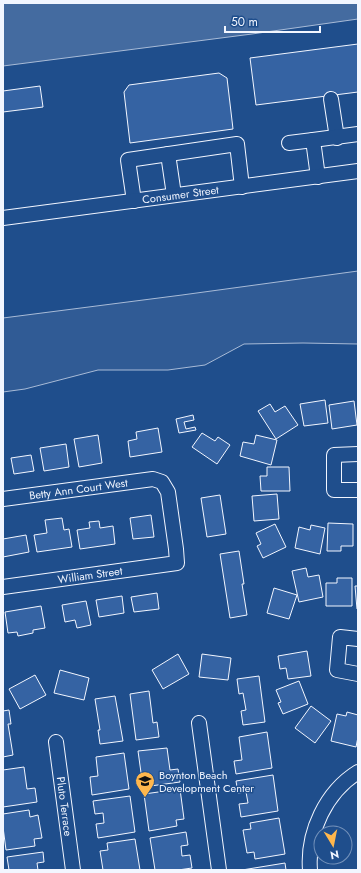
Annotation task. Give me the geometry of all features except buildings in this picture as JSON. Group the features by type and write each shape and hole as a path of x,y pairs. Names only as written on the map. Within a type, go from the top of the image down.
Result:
{"street":[{"path":"331,99 337,138"},
{"path":"289,144 358,134"},
{"path":"314,140 318,177"},
{"path":"134,201 128,160 236,144 242,187"},
{"path":"168,154 174,195"},
{"name":"Consumer Street","path":"3,218 358,171"},
{"path":"358,454 334,455 334,490 358,490"},
{"name":"Betty Ann Court West","path":"3,499 153,479 162,482 168,492 177,563"},
{"name":"William Street","path":"3,587 177,563"},
{"path":"358,639 340,637 337,670 358,674"},
{"path":"199,723 219,870"},
{"name":"Pluto Terrace","path":"56,742 73,870"},
{"path":"310,870 310,853 318,819 329,800 340,786 358,772"}],"shaded area":[{"path":"3,3 358,3 358,19 3,66"},
{"path":"358,271 358,344 244,344 205,365 168,370 98,370 25,389 3,392 3,318"}],"place":[{"name":"Boynton Beach Development Center","path":"145,798"}]}
